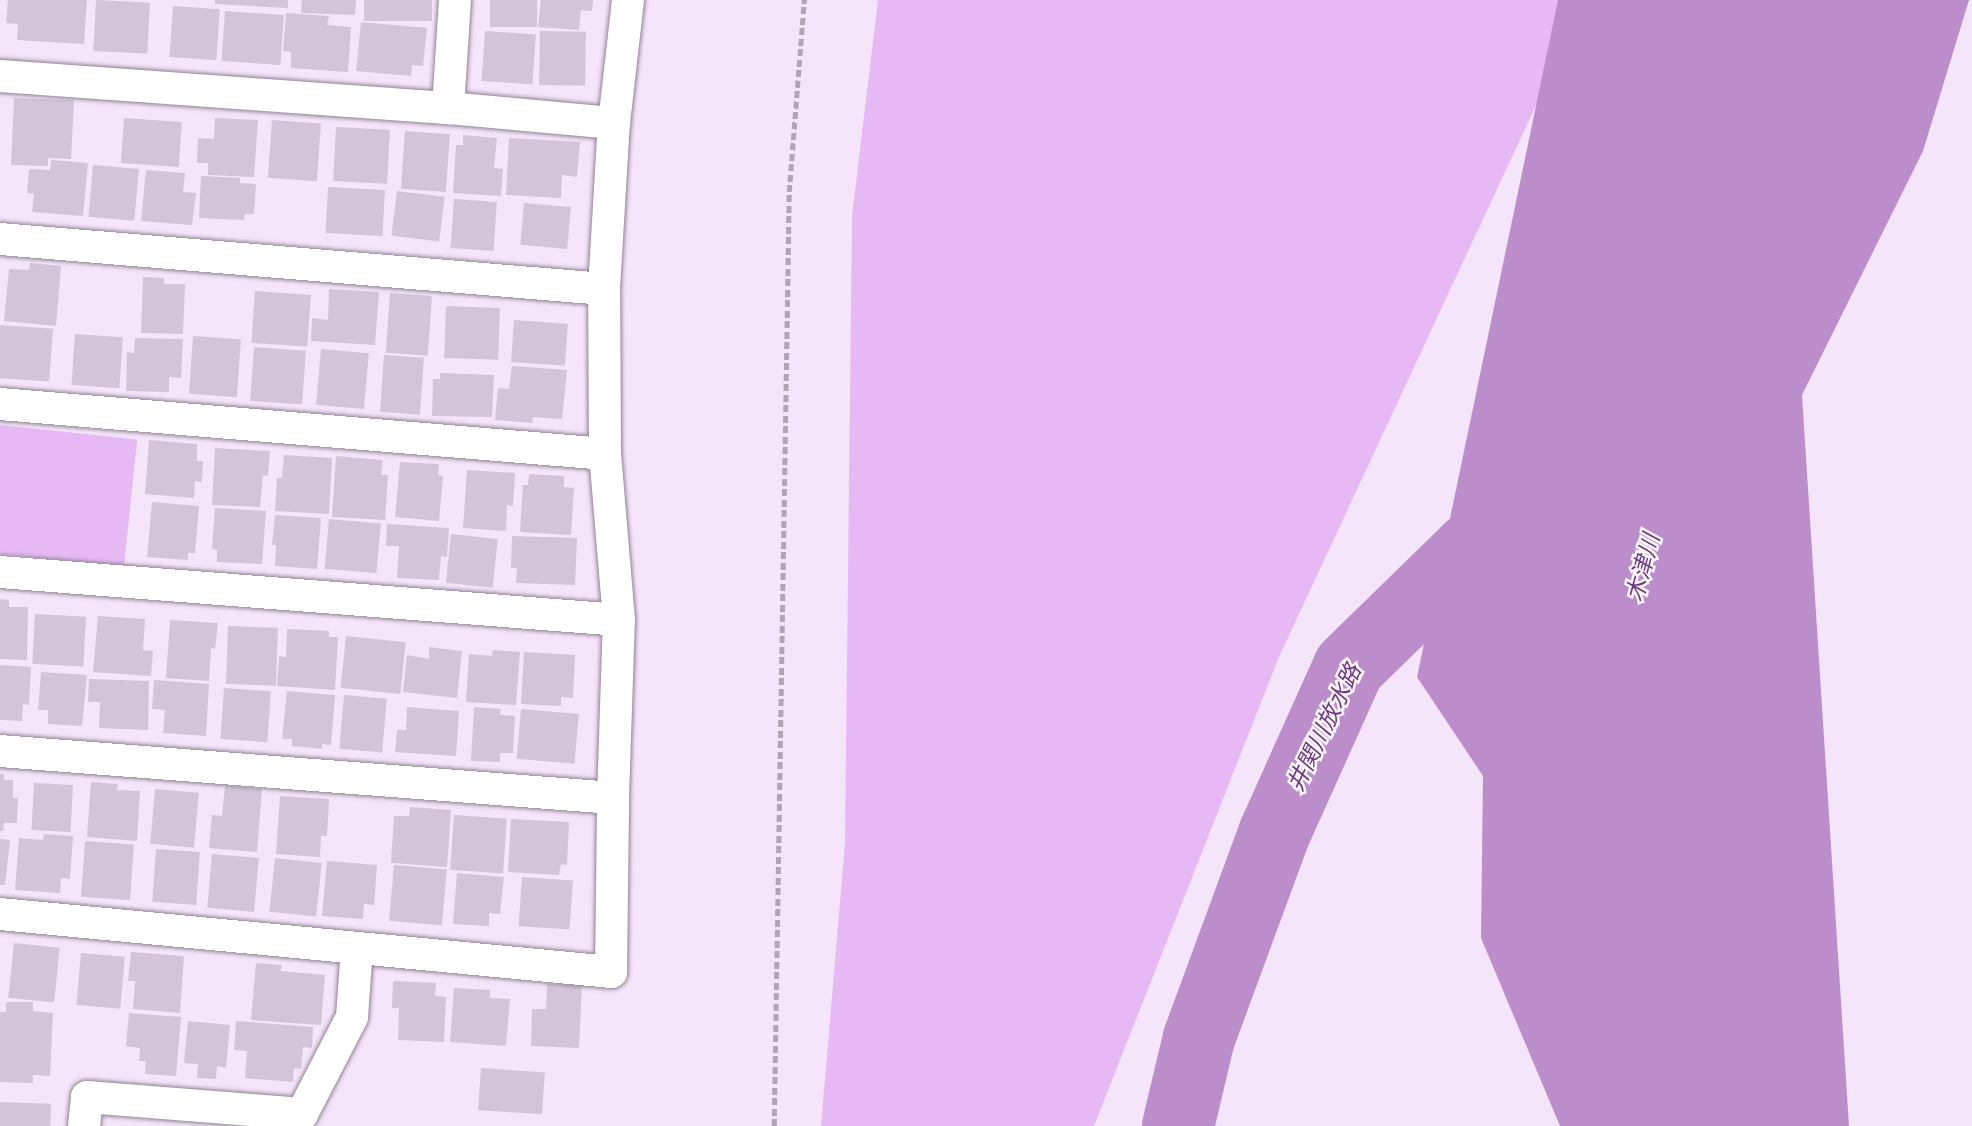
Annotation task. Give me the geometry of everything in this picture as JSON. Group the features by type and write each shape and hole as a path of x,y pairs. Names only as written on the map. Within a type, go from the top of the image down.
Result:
{"street":[{"path":"448,108 455,0"},
{"path":"0,914 611,972 612,798 619,620 605,454 604,289 614,123 628,0"},
{"path":"0,75 614,123"},
{"path":"0,239 604,289"},
{"path":"0,404 605,454"},
{"path":"0,572 619,620"},
{"path":"0,751 612,798"},
{"path":"84,1126 87,1097 302,1114 352,1017 357,948"}],"path":[{"path":"775,1126 789,192 804,0"}],"shaded area":[{"path":"878,0 1558,0 1539,99 1279,657 1094,1126 821,1126 845,843 852,216"},
{"path":"0,425 137,439 124,567 0,554"}],"water":[{"name":"木津川","path":"1558,0 1969,0 1923,151 1802,395 1849,1126 1560,1126 1481,938 1483,776 1417,677"}],"building":[{"path":"8,0 87,0 84,44 17,40 18,24 6,23"},
{"path":"96,0 150,3 147,54 93,51"},
{"path":"215,0 288,0 288,8 215,4"},
{"path":"302,0 356,0 355,15 301,13"},
{"path":"364,0 432,0 432,21 364,21"},
{"path":"490,0 537,0 537,27 490,27"},
{"path":"541,0 593,0 592,11 581,10 579,30 538,27"},
{"path":"173,6 220,9 216,60 169,57"},
{"path":"225,11 284,15 280,65 222,61"},
{"path":"286,13 329,16 327,25 351,27 348,72 291,68 291,52 283,51"},
{"path":"361,22 427,28 423,66 412,65 411,76 356,71"},
{"path":"485,31 536,35 532,84 482,81"},
{"path":"540,31 586,32 585,86 539,85"},
{"path":"14,98 74,100 71,159 48,158 48,166 11,165"},
{"path":"124,118 182,122 179,167 121,163"},
{"path":"215,118 258,120 254,177 208,175 208,163 197,163 198,138 214,139"},
{"path":"272,120 321,123 317,181 268,178"},
{"path":"336,127 390,130 387,184 333,181"},
{"path":"405,131 450,134 446,192 401,189"},
{"path":"463,135 497,138 494,168 503,169 501,196 453,193 456,145 463,145"},
{"path":"509,138 580,142 577,177 562,175 561,198 506,195"},
{"path":"51,160 88,163 83,216 32,212 34,194 27,193 29,169 50,170"},
{"path":"93,165 139,169 134,221 88,217"},
{"path":"146,170 185,173 183,192 196,193 192,225 141,221"},
{"path":"201,176 240,178 240,183 256,184 254,214 245,214 244,220 199,218"},
{"path":"328,187 385,190 383,236 326,233"},
{"path":"397,191 445,197 439,242 392,236"},
{"path":"454,199 497,202 493,251 451,248"},
{"path":"524,203 571,207 567,249 520,245"},
{"path":"30,263 61,266 56,326 4,321 9,269 29,270"},
{"path":"143,277 164,278 164,284 185,284 183,334 141,333"},
{"path":"329,289 379,292 375,345 311,341 312,318 328,320"},
{"path":"255,291 311,295 307,347 251,343"},
{"path":"390,293 432,296 428,356 386,353"},
{"path":"446,306 500,308 498,360 444,358"},
{"path":"514,320 568,324 565,366 511,362"},
{"path":"0,325 53,329 49,382 0,378"},
{"path":"75,334 123,337 119,388 71,385"},
{"path":"193,336 241,339 237,397 189,394"},
{"path":"135,338 183,339 181,378 169,377 169,392 126,391 127,352 134,353"},
{"path":"254,347 306,351 302,404 250,401"},
{"path":"321,349 369,353 364,409 316,405"},
{"path":"384,355 424,358 420,415 380,412"},
{"path":"512,366 567,370 562,419 533,417 532,423 495,420 498,388 509,389"},
{"path":"440,373 494,375 492,417 432,416 433,379 440,379"},
{"path":"149,440 197,444 197,461 203,461 202,482 195,481 194,498 145,494"},
{"path":"215,448 270,451 268,476 263,475 260,507 212,505"},
{"path":"284,455 332,458 329,514 275,511 277,478 282,478"},
{"path":"336,456 383,460 381,475 388,475 385,520 332,517"},
{"path":"400,462 439,464 438,475 443,476 439,521 395,517"},
{"path":"467,470 515,473 513,506 507,505 506,531 463,528"},
{"path":"529,474 564,476 564,487 574,488 571,535 520,532 523,485 528,485"},
{"path":"152,502 199,506 195,553 188,553 188,560 147,557"},
{"path":"215,508 266,511 262,564 217,562 217,550 212,549"},
{"path":"275,515 321,518 317,569 275,566 276,545 272,545"},
{"path":"329,519 381,524 376,573 325,569"},
{"path":"387,524 449,528 447,557 441,556 439,580 397,578 399,546 386,546"},
{"path":"451,534 498,539 493,588 446,583"},
{"path":"512,536 577,538 575,585 516,583 517,568 511,568"},
{"path":"0,599 9,600 9,607 28,607 27,660 0,659"},
{"path":"35,614 86,617 83,667 32,664"},
{"path":"98,616 145,619 143,650 153,651 151,676 93,672"},
{"path":"170,620 218,623 215,649 211,648 209,681 166,678"},
{"path":"228,626 278,628 276,686 226,684"},
{"path":"287,629 329,631 329,637 338,637 335,690 277,686 279,656 286,657"},
{"path":"346,636 406,642 400,694 341,688"},
{"path":"429,647 462,651 457,698 403,692 407,655 429,659"},
{"path":"493,650 520,652 516,705 466,702 469,654 492,656"},
{"path":"524,652 575,655 573,698 561,697 561,706 521,704"},
{"path":"0,665 31,667 29,705 23,704 22,721 0,720"},
{"path":"41,672 87,675 82,726 48,724 48,710 38,710"},
{"path":"89,679 149,681 148,730 99,728 100,702 88,702"},
{"path":"154,680 209,684 206,736 163,733 165,710 152,709"},
{"path":"224,688 271,691 267,742 220,739"},
{"path":"287,691 335,695 331,745 322,744 322,749 292,746 292,739 282,739"},
{"path":"344,695 387,699 382,753 339,749"},
{"path":"407,707 459,711 456,756 395,752 397,730 406,730"},
{"path":"474,707 501,709 500,715 515,716 513,753 500,753 500,762 471,761"},
{"path":"521,709 579,714 574,764 517,759"},
{"path":"0,774 4,774 4,780 13,780 13,798 18,798 17,823 4,823 3,831 0,831"},
{"path":"91,782 118,784 117,790 140,791 137,841 87,837"},
{"path":"34,783 73,785 70,832 32,830"},
{"path":"225,786 262,789 257,852 209,848 212,815 222,816"},
{"path":"155,789 199,793 194,848 150,844"},
{"path":"280,796 329,799 327,836 321,836 320,857 276,854"},
{"path":"410,807 451,810 447,867 391,863 394,816 409,816"},
{"path":"454,815 507,819 503,874 450,870"},
{"path":"511,819 569,822 567,865 561,864 559,875 508,872"},
{"path":"44,834 73,836 70,879 61,878 60,893 15,890 19,838 43,840"},
{"path":"0,839 10,840 5,885 0,885"},
{"path":"85,841 134,844 130,900 81,897"},
{"path":"156,849 200,852 196,905 152,902"},
{"path":"212,854 259,858 254,912 207,908"},
{"path":"275,858 322,863 316,917 269,912"},
{"path":"327,861 377,865 374,905 364,904 363,919 322,916"},
{"path":"394,865 447,870 442,925 389,921"},
{"path":"457,873 504,877 500,914 489,913 489,926 453,924"},
{"path":"522,877 573,881 569,929 519,926"},
{"path":"14,943 60,948 54,1003 8,998"},
{"path":"131,952 184,956 180,1013 133,1009 135,981 128,981"},
{"path":"81,953 125,957 120,1009 76,1005"},
{"path":"256,963 282,965 281,971 325,975 321,1025 251,1020"},
{"path":"393,981 436,983 435,996 446,997 444,1042 398,1040 399,1008 392,1008"},
{"path":"547,984 582,985 579,1048 531,1046 532,1009 546,1009"},
{"path":"454,988 490,990 490,998 510,999 506,1046 450,1042"},
{"path":"6,1002 33,1002 33,1011 53,1013 50,1076 33,1075 33,1083 0,1082 0,1012 6,1012"},
{"path":"129,1013 181,1017 176,1076 145,1074 146,1061 139,1061 140,1048 126,1046"},
{"path":"188,1021 230,1025 226,1068 217,1066 216,1079 197,1078 198,1064 184,1063"},
{"path":"236,1021 313,1027 312,1048 303,1047 301,1069 294,1068 293,1082 245,1078 247,1051 234,1050"},
{"path":"481,1068 545,1072 542,1114 478,1110"},
{"path":"0,1102 51,1104 50,1126 0,1126"}],"waterway":[{"name":"井関川放水路","path":"1178,1126 1199,1038 1274,834 1349,667 1470,549 1517,525"}]}
